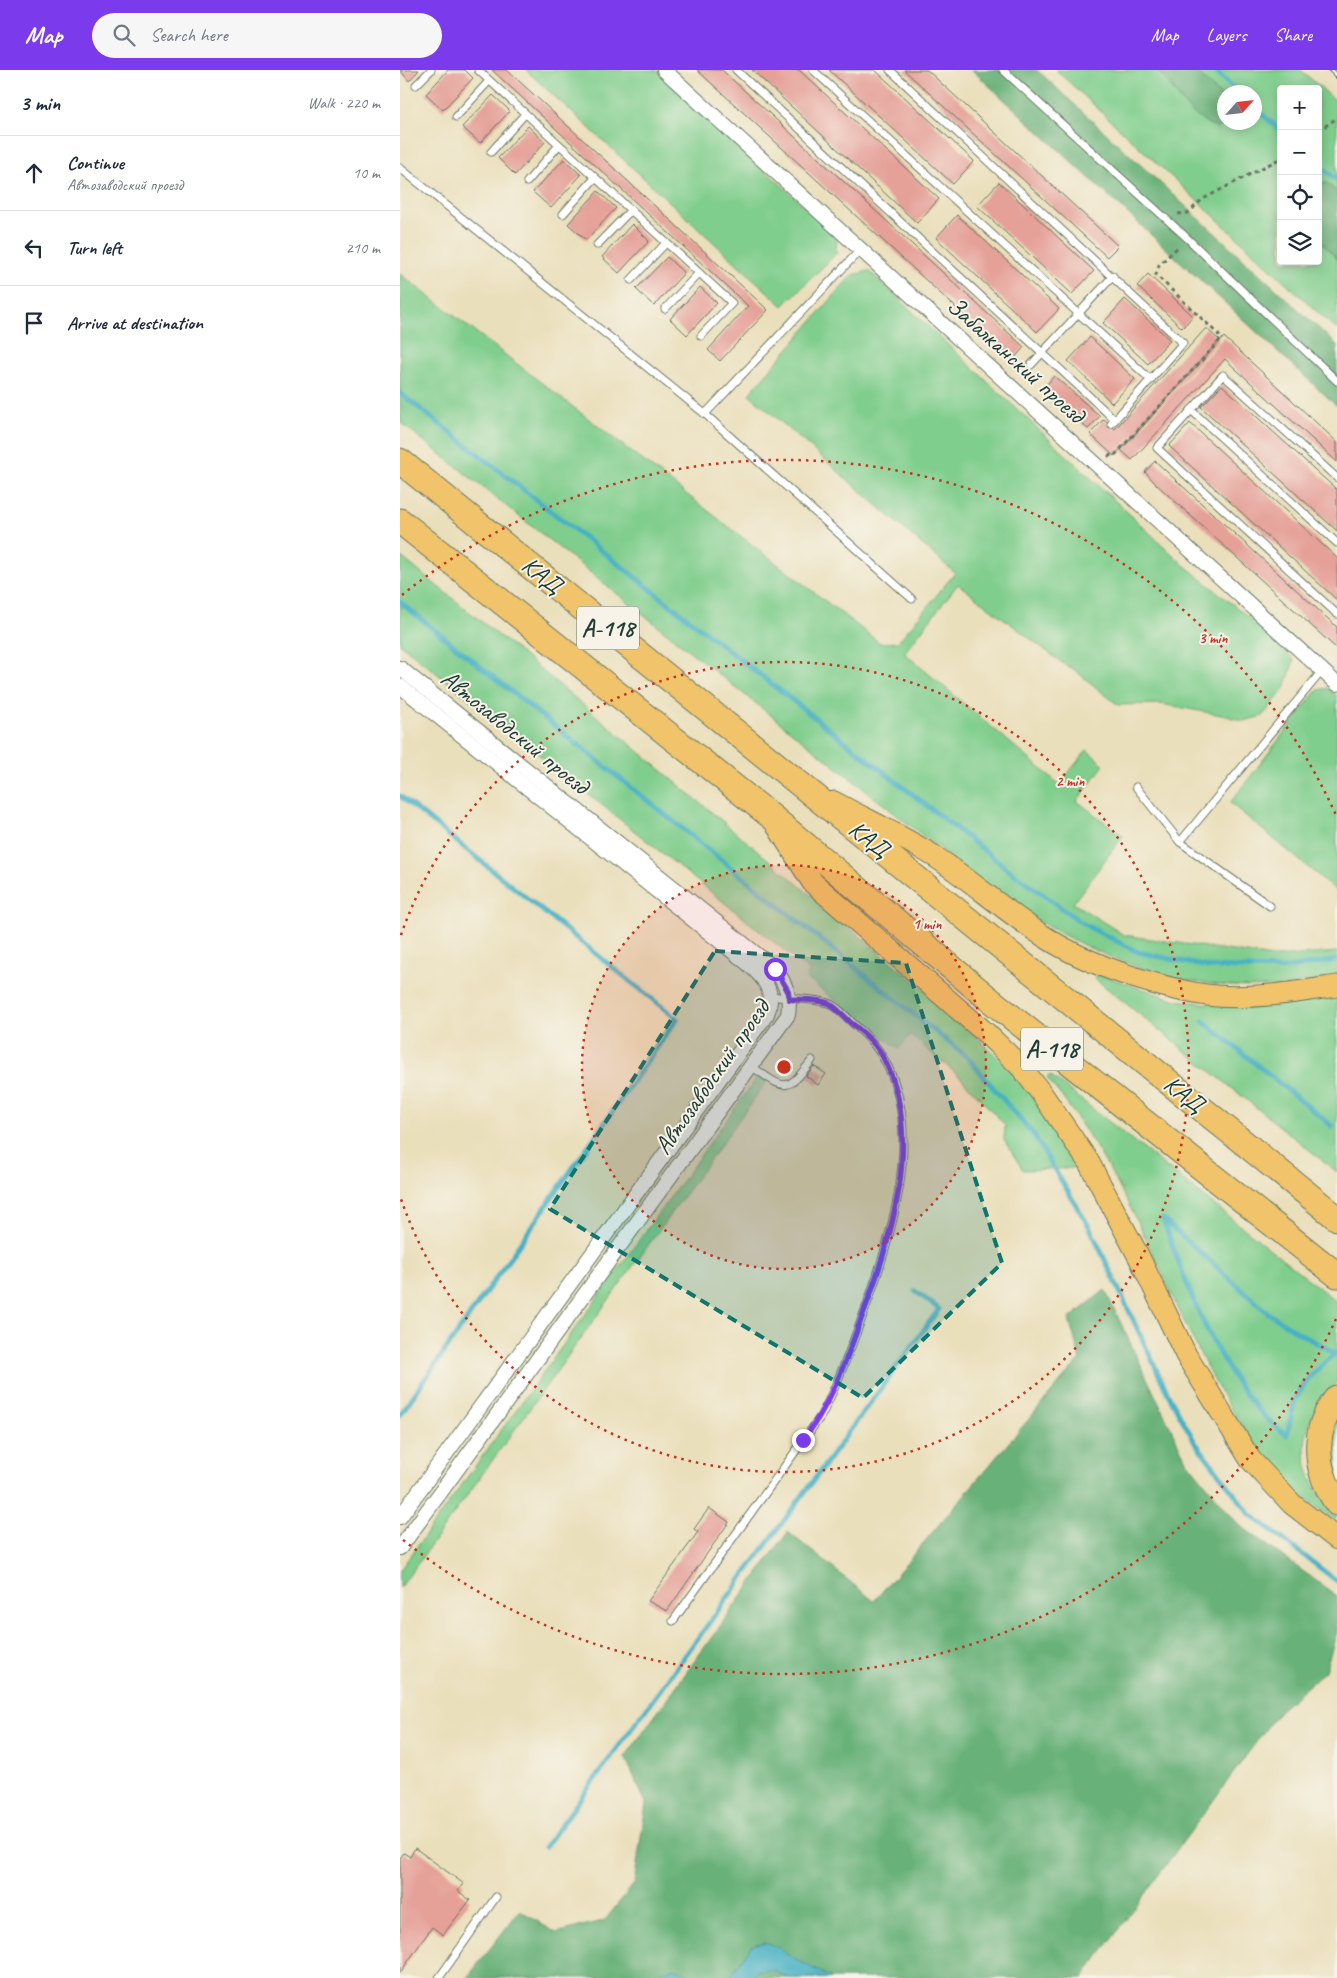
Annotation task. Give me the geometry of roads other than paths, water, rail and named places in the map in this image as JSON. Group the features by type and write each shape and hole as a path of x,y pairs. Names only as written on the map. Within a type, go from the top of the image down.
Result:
{"highway":[{"name":"КАД","path":"400,461 1337,1218"},
{"name":"КАД","path":"400,521 772,817 989,999 1337,1275"},
{"path":"1337,1398 1326,1412 1319,1433 1319,1460 1326,1486 1337,1503"}],"main road":[{"path":"803,786 934,856 1045,937 1072,952 1119,971 1156,983 1216,996 1278,995 1337,986"},
{"path":"772,817 812,883 987,1034 1022,1068 1088,1161 1139,1257 1186,1355 1250,1459 1292,1504 1337,1539"}],"street":[{"name":"Забалканский проезд","path":"664,70 1337,684"},
{"name":"Автозаводский проезд","path":"400,668 775,969 788,991 789,999 788,1015 400,1548"},
{"name":"Автозаводский проезд","path":"400,686 747,963 761,975 769,986 771,996 767,1014 400,1517"}],"lane":[{"path":"416,85 430,70"},
{"path":"478,70 732,303 701,336"},
{"path":"736,70 1042,353 1113,422 1182,343 1113,276 890,70"},
{"path":"813,70 1151,380"},
{"path":"1003,70 1186,237 1337,381"},
{"path":"456,117 490,81"},
{"path":"491,152 525,114"},
{"path":"527,182 559,145"},
{"path":"400,168 705,414 912,599"},
{"path":"563,214 595,178"},
{"path":"597,245 631,210"},
{"path":"631,280 666,243"},
{"path":"705,414 860,249"},
{"path":"665,308 699,273"},
{"path":"1031,365 1113,276"},
{"path":"1337,478 1223,374 1157,448 1337,614"},
{"path":"1191,410 1337,543"},
{"path":"1180,842 1322,671"},
{"path":"1136,787 1180,842 1270,906"},
{"path":"673,1621 821,1416 835,1389 884,1257 901,1171 904,1146 903,1122 893,1078 885,1060 874,1044 829,1004 771,996"},
{"path":"751,1066 780,1086 787,1086 795,1082 812,1060"},
{"path":"439,1978 496,1897"}],"water":[{"path":"764,1942 776,1946 799,1961 832,1978 788,1978 773,1970 758,1970 754,1978 729,1978 752,1945"},
{"path":"675,1968 696,1978 642,1978"}],"waterway":[{"path":"1214,70 1230,85"},
{"path":"1262,114 1280,130"},
{"path":"1322,167 1337,180"},
{"path":"400,393 1013,873 1085,925 1138,952 1208,967 1282,969 1337,960"},
{"path":"400,602 967,1057 1033,1134 1090,1228 1168,1394 1195,1442 1250,1514 1337,1581"},
{"path":"400,796 677,1019 400,1415"},
{"path":"1203,1021 1332,1126"},
{"path":"1163,1219 1268,1313 1335,1353 1309,1378 1295,1399 1287,1435 1265,1417 1245,1394 1227,1367 1196,1306 1163,1219"},
{"path":"545,1847 939,1309 915,1291"}],"railway":[{"path":"1331,70 1337,76"}]}
